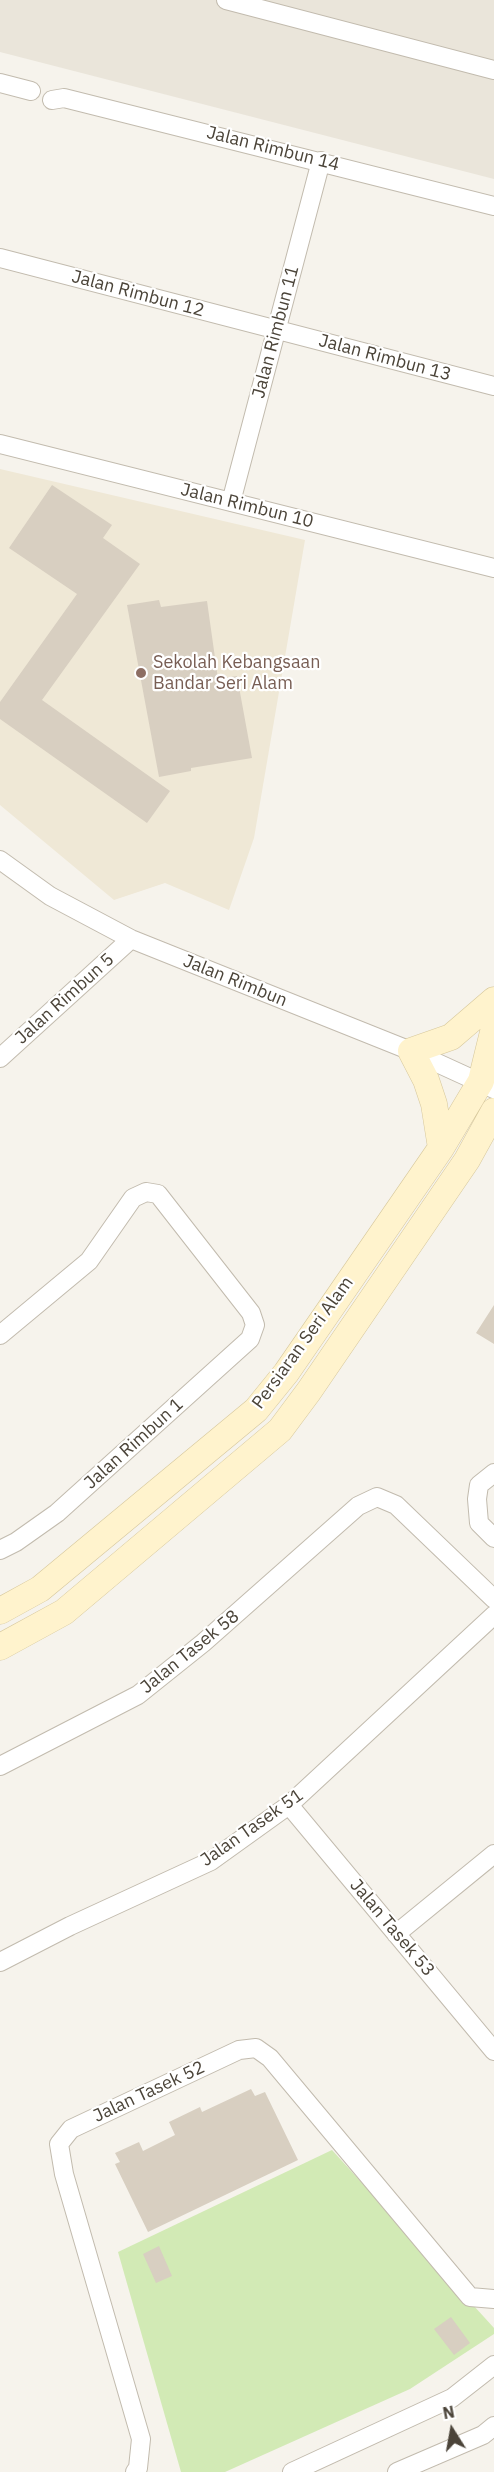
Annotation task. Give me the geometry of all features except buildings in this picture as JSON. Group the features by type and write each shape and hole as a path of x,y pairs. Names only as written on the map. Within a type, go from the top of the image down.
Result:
{"main road":[{"path":"441,1148 434,1104 426,1080 411,1051 451,1037 482,1013 494,1000"},
{"name":"Persiaran Seri Alam","path":"0,1611 40,1589 256,1410 286,1373 487,1085 494,1028"},
{"name":"Persiaran Seri Alam","path":"0,1647 64,1612 280,1430 470,1155 494,1111"},
{"path":"470,1155 494,1138"}],"street":[{"path":"226,0 494,70"},
{"path":"0,83 31,91"},
{"name":"Jalan Rimbun 14","path":"52,100 64,98 494,206"},
{"name":"Jalan Rimbun 11","path":"231,502 321,161"},
{"name":"Jalan Rimbun 12","path":"0,258 277,330"},
{"name":"Jalan Rimbun 13","path":"277,330 494,386"},
{"name":"Jalan Rimbun 10","path":"0,444 494,568"},
{"name":"Jalan Rimbun","path":"0,860 50,896 131,939 411,1051 487,1085"},
{"name":"Jalan Rimbun 5","path":"0,1058 131,939"},
{"name":"Jalan Rimbun 1","path":"0,1335 89,1261 134,1198 146,1192 158,1194 251,1313 255,1325 250,1339 57,1513 16,1542 0,1550"},
{"path":"494,1473 479,1485 477,1499 479,1523 494,1538"},
{"name":"Jalan Tasek 58","path":"0,1766 138,1695 203,1643 358,1506 377,1497 396,1505 494,1599"},
{"name":"Jalan Tasek 51","path":"0,1962 70,1926 211,1861 289,1805 494,1615"},
{"name":"Jalan Tasek 53","path":"289,1805 494,2051"},
{"path":"396,1934 494,1854"},
{"name":"Jalan Tasek 52","path":"135,2472 138,2468 141,2439 64,2174 59,2144 71,2129 239,2050 256,2048 270,2058 470,2297 494,2299"},
{"path":"292,2472 452,2398 494,2365"},
{"path":"397,2472 483,2435 494,2426"}],"shaded area":[{"path":"0,0 494,0 494,179 0,52"},
{"name":"Sekolah Kebangsaan Bandar Seri Alam","path":"0,469 305,540 254,838 229,910 165,883 114,900 0,805"}],"green space":[{"path":"332,2150 494,2328 494,2334 410,2389 225,2472 181,2472 118,2252"}],"place":[{"name":"Sekolah Kebangsaan Bandar Seri Alam","path":"141,673"}]}
